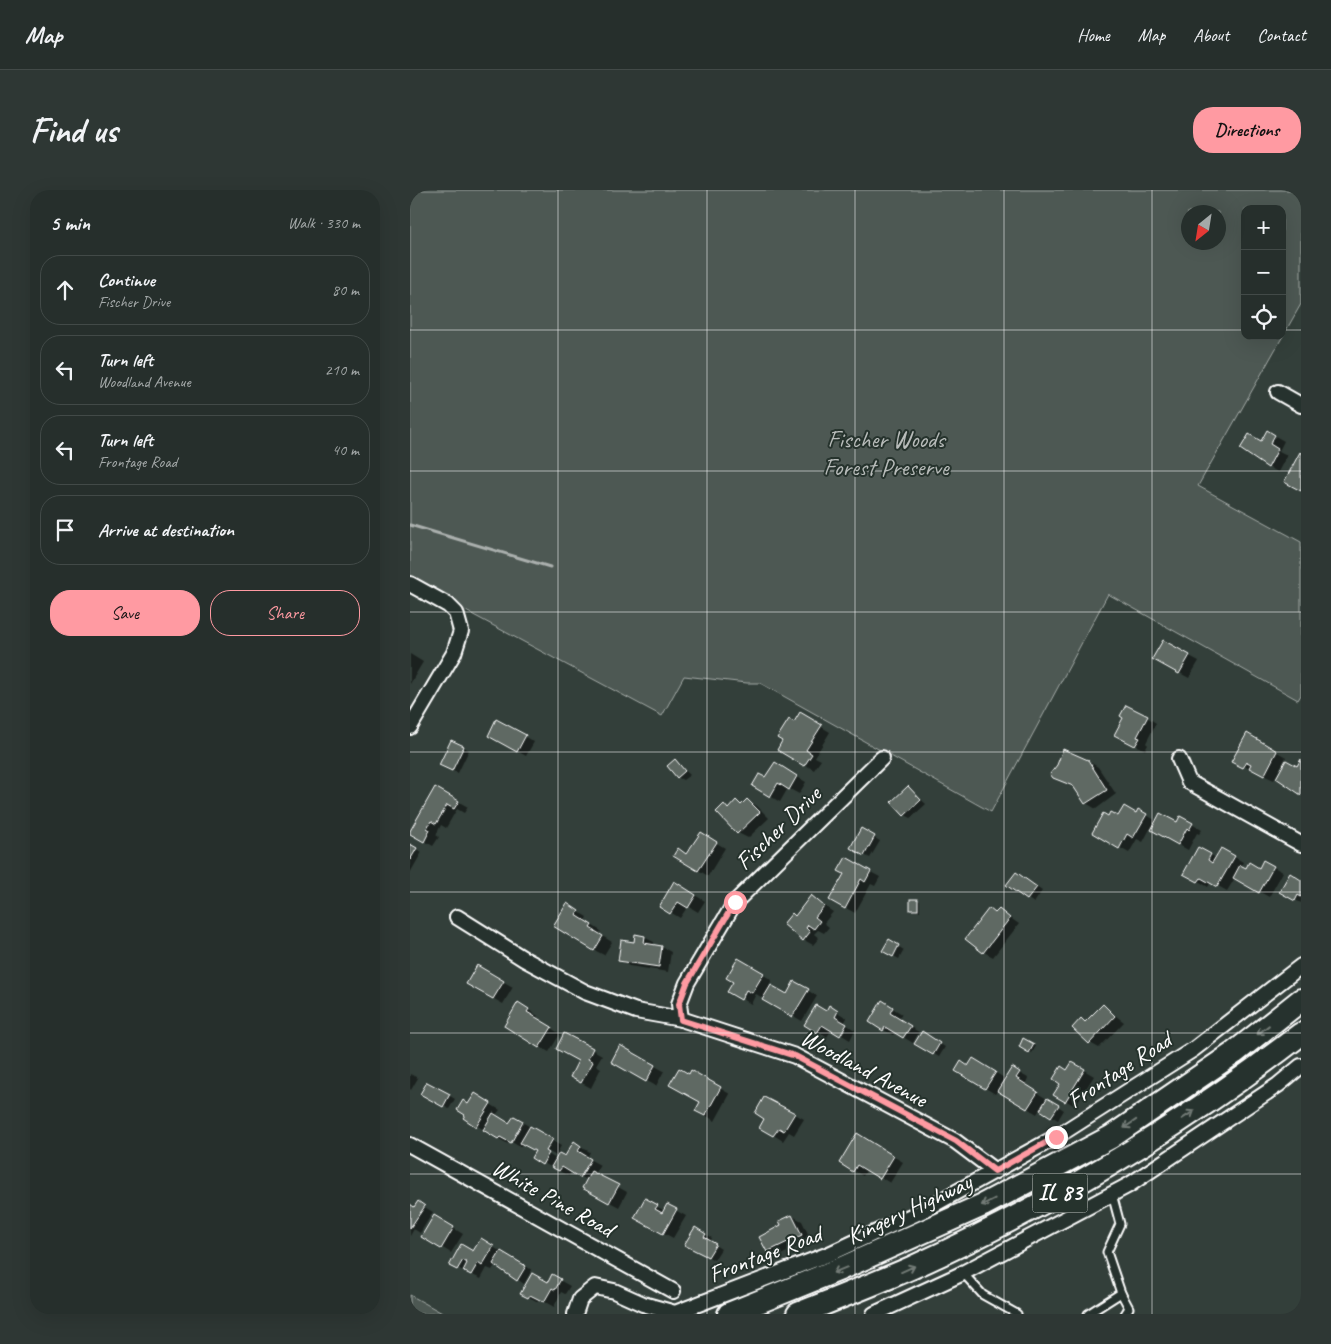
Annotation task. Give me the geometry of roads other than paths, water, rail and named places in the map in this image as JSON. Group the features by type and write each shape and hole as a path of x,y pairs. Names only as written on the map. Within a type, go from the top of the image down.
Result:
{"highway":[{"name":"Kingery Highway","path":"729,1314 840,1269 983,1205 1111,1137 1234,1053 1301,1000"},
{"name":"IL 83","path":"798,1314 911,1268 1033,1208 1105,1168 1193,1112 1301,1034"}],"street":[{"path":"1278,392 1301,405"},
{"path":"410,584 448,605 456,613 460,622 460,642 410,727"},
{"name":"Fischer Drive","path":"681,1020 679,1004 687,983 735,902 882,758"},
{"path":"1179,759 1189,782 1301,844"},
{"name":"Woodland Avenue","path":"458,917 524,959 585,992 636,1011 681,1020 795,1056 956,1141 995,1171"},
{"name":"Frontage Road","path":"575,1314 580,1299 595,1287 614,1291 642,1304 676,1313 829,1254 922,1212 1056,1137 1194,1049 1301,966"},
{"path":"874,1314 963,1273 1129,1185 1278,1085 1301,1066"},
{"name":"White Pine Road","path":"410,1145 673,1291"}],"lane":[{"path":"1112,1194 1120,1224 1107,1252 1121,1292 1130,1308 1125,1314"},
{"path":"963,1273 983,1295 1017,1314"},
{"path":"1088,1314 1121,1292"}],"waterway":[{"path":"410,525 550,567"}],"park label":[{"name":"Fischer Woods Forest Preserve","path":"886,453"}]}
